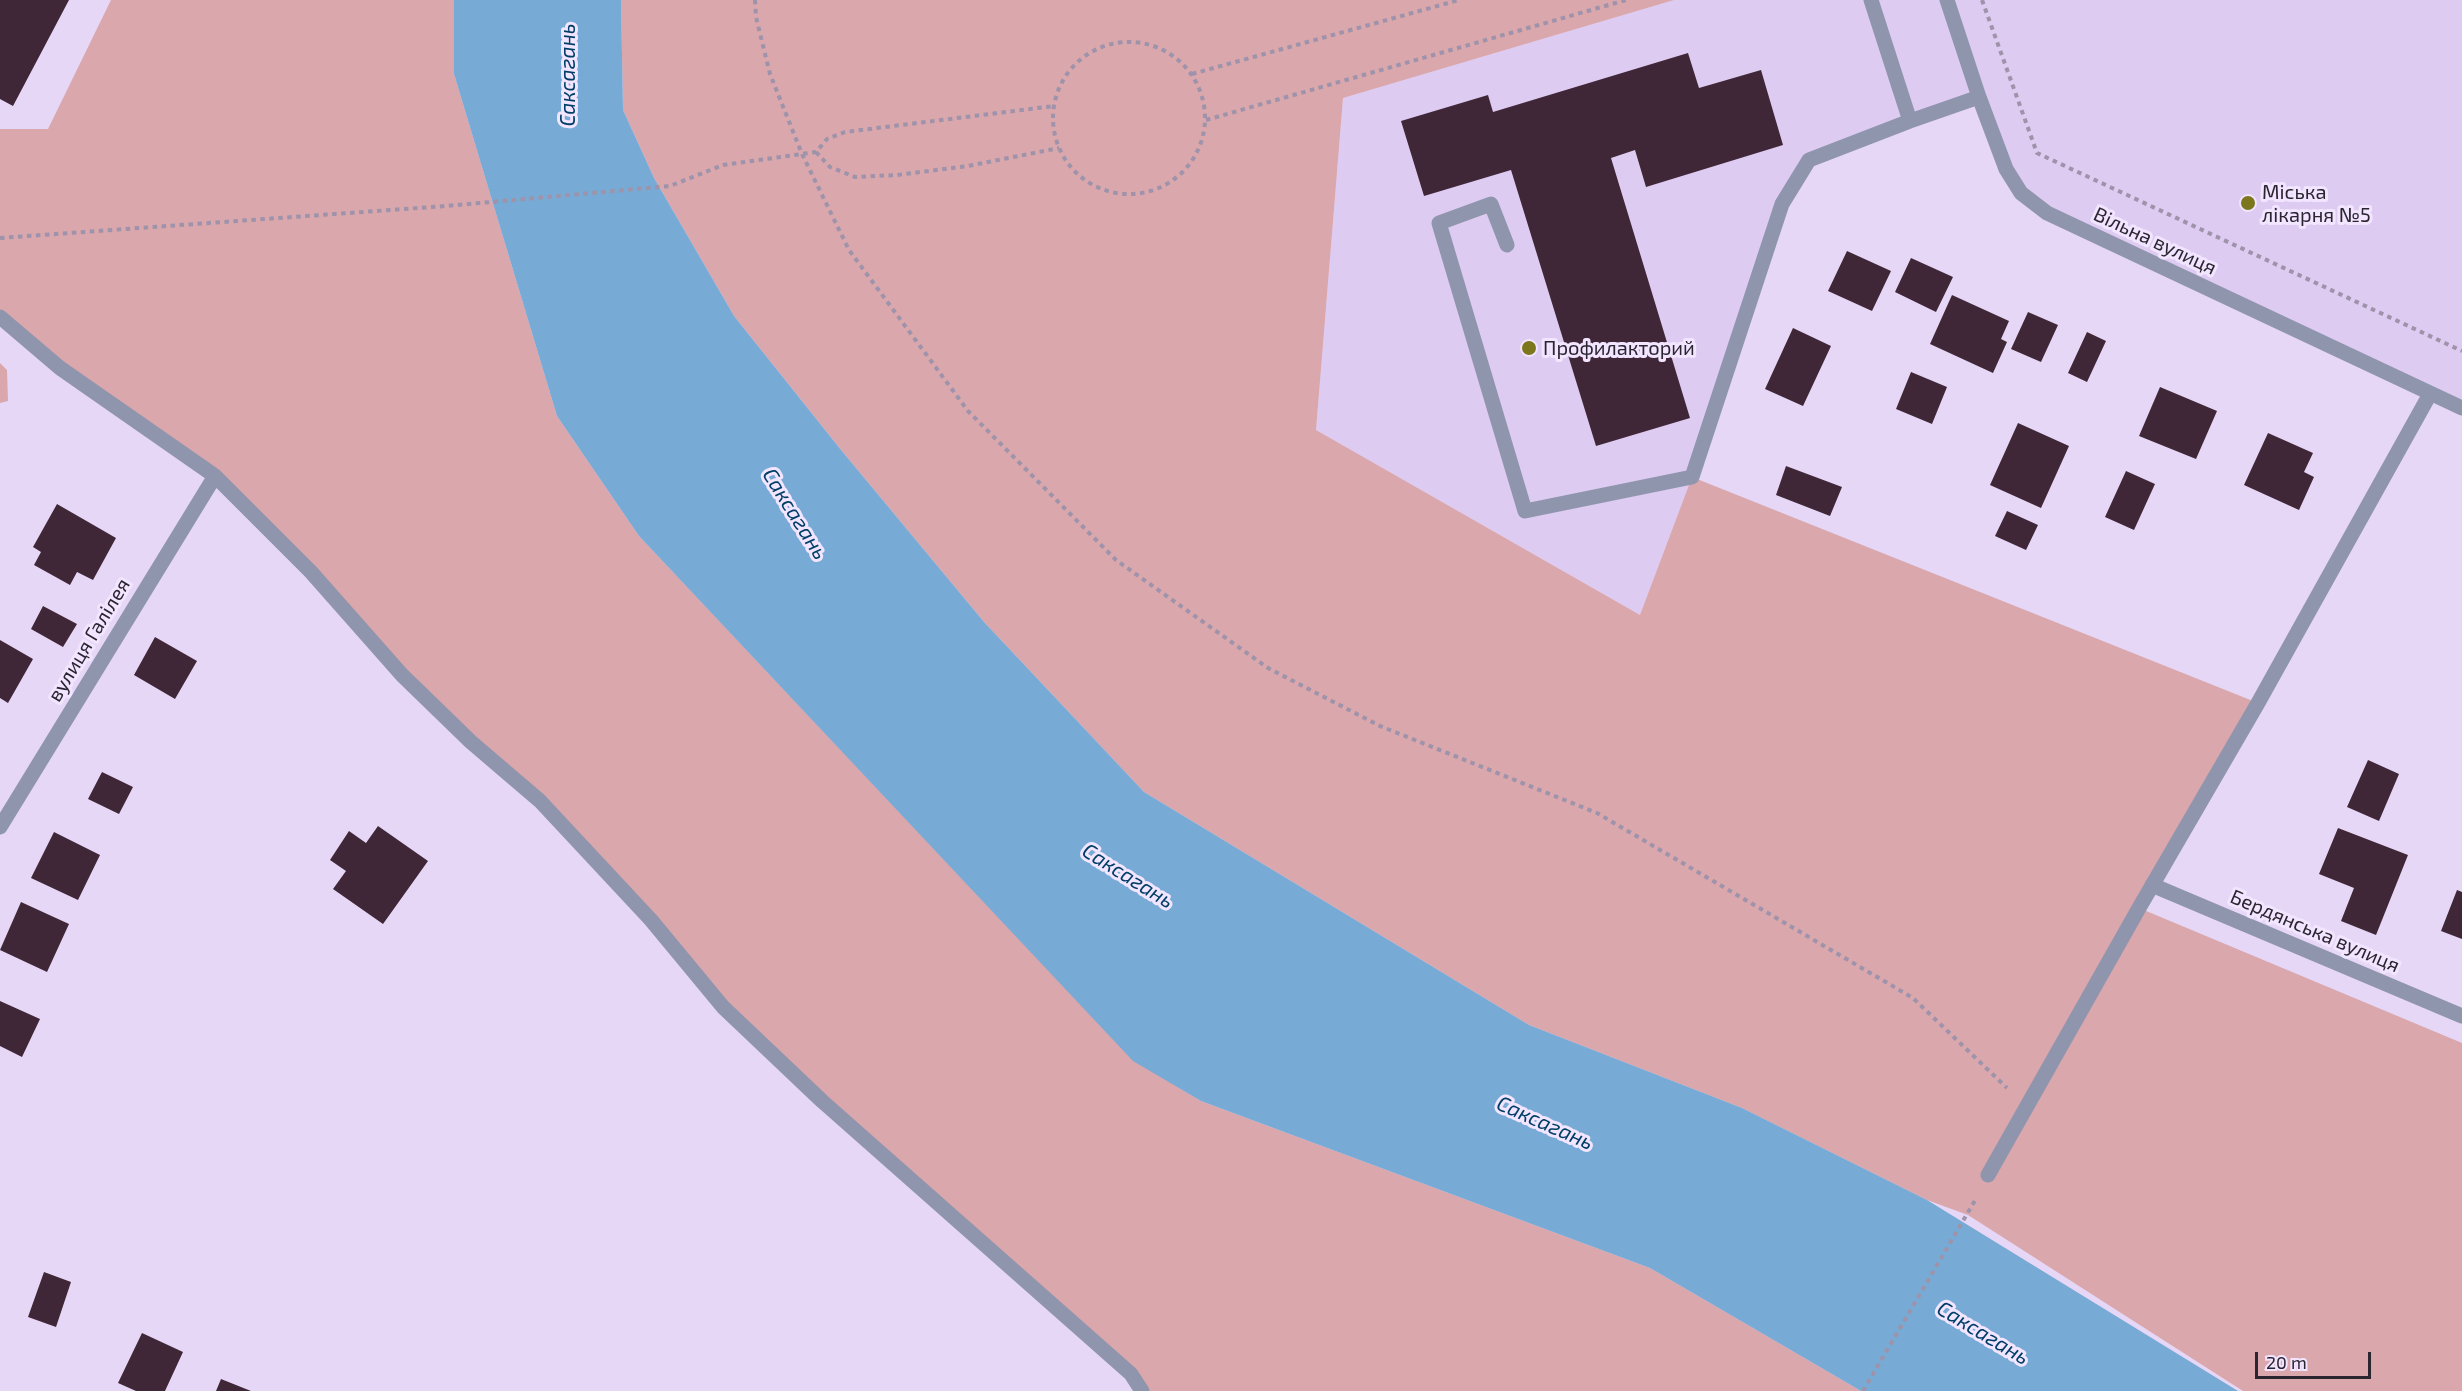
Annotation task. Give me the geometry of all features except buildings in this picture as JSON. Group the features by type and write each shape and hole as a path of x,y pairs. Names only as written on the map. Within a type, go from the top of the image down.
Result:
{"street":[{"path":"1871,0 1910,121"},
{"name":"Вільна вулиця","path":"1947,0 2006,169 2021,193 2047,213 2462,408"},
{"path":"1507,245 1491,204 1440,223 1525,511 1692,477 1782,204 1809,160 1979,97"},
{"path":"0,317 60,368 215,476 311,572 402,675 471,742 540,801 651,920 723,1007 822,1101 1131,1374 1142,1391"},
{"path":"1988,1175 2258,703 2430,394"},
{"name":"вулиця Галілея","path":"0,826 215,476"},
{"name":"Бердянська вулиця","path":"2152,885 2462,1016"}],"path":[{"path":"755,0 756,16 770,74 802,154 849,250 968,411 1116,560 1268,668 1380,726 1597,813 1913,998 2027,1107"},
{"path":"1192,74 1459,0"},
{"path":"1206,120 1626,0"},
{"path":"1982,0 2037,153 2462,351"},
{"path":"1125,42 1150,45 1174,56 1192,74 1200,88 1205,104 1206,120 1199,149 1182,173 1158,189 1129,195 1100,189 1075,172 1059,148 1053,128 1054,106 1062,82 1078,62 1100,48 1125,42"},
{"path":"0,238 446,206 670,186 723,165 816,152 827,139 845,132 1054,106"},
{"path":"816,152 830,167 855,177 897,175 968,166 1059,148"},
{"path":"1863,1391 1968,1215 1988,1175"}],"shaded area":[{"path":"111,0 454,0 454,74 557,416 639,536 1133,1060 1201,1101 1650,1268 1861,1391 1142,1391 723,1007 651,920 471,742 215,476 0,317 0,129 48,129"},
{"path":"621,0 1674,0 1343,98 1316,430 1640,615 1692,477 2258,703 2139,908 2462,1043 2462,1391 2243,1391 1968,1215 1927,1200 1742,1108 1529,1025 1144,792 984,622 841,450 734,316 654,178 623,110"},
{"name":"Профилакторий","path":"1674,0 2462,0 2462,408 2021,193 1979,98 1809,160 1782,204 1692,477 1640,615 1316,430 1343,98"},
{"path":"0,363 7,370 8,401 0,403"}],"water":[{"name":"Саксагань","path":"454,0 621,0 623,110 654,178 734,316 841,450 984,622 1144,792 1529,1025 1742,1108 1927,1200 2238,1391 1861,1391 1650,1268 1201,1101 1133,1061 639,536 557,416 454,74"}],"place":[{"name":"Міська лікарня №5","path":"2248,203"},
{"name":"Профилакторий","path":"1529,348"}]}
